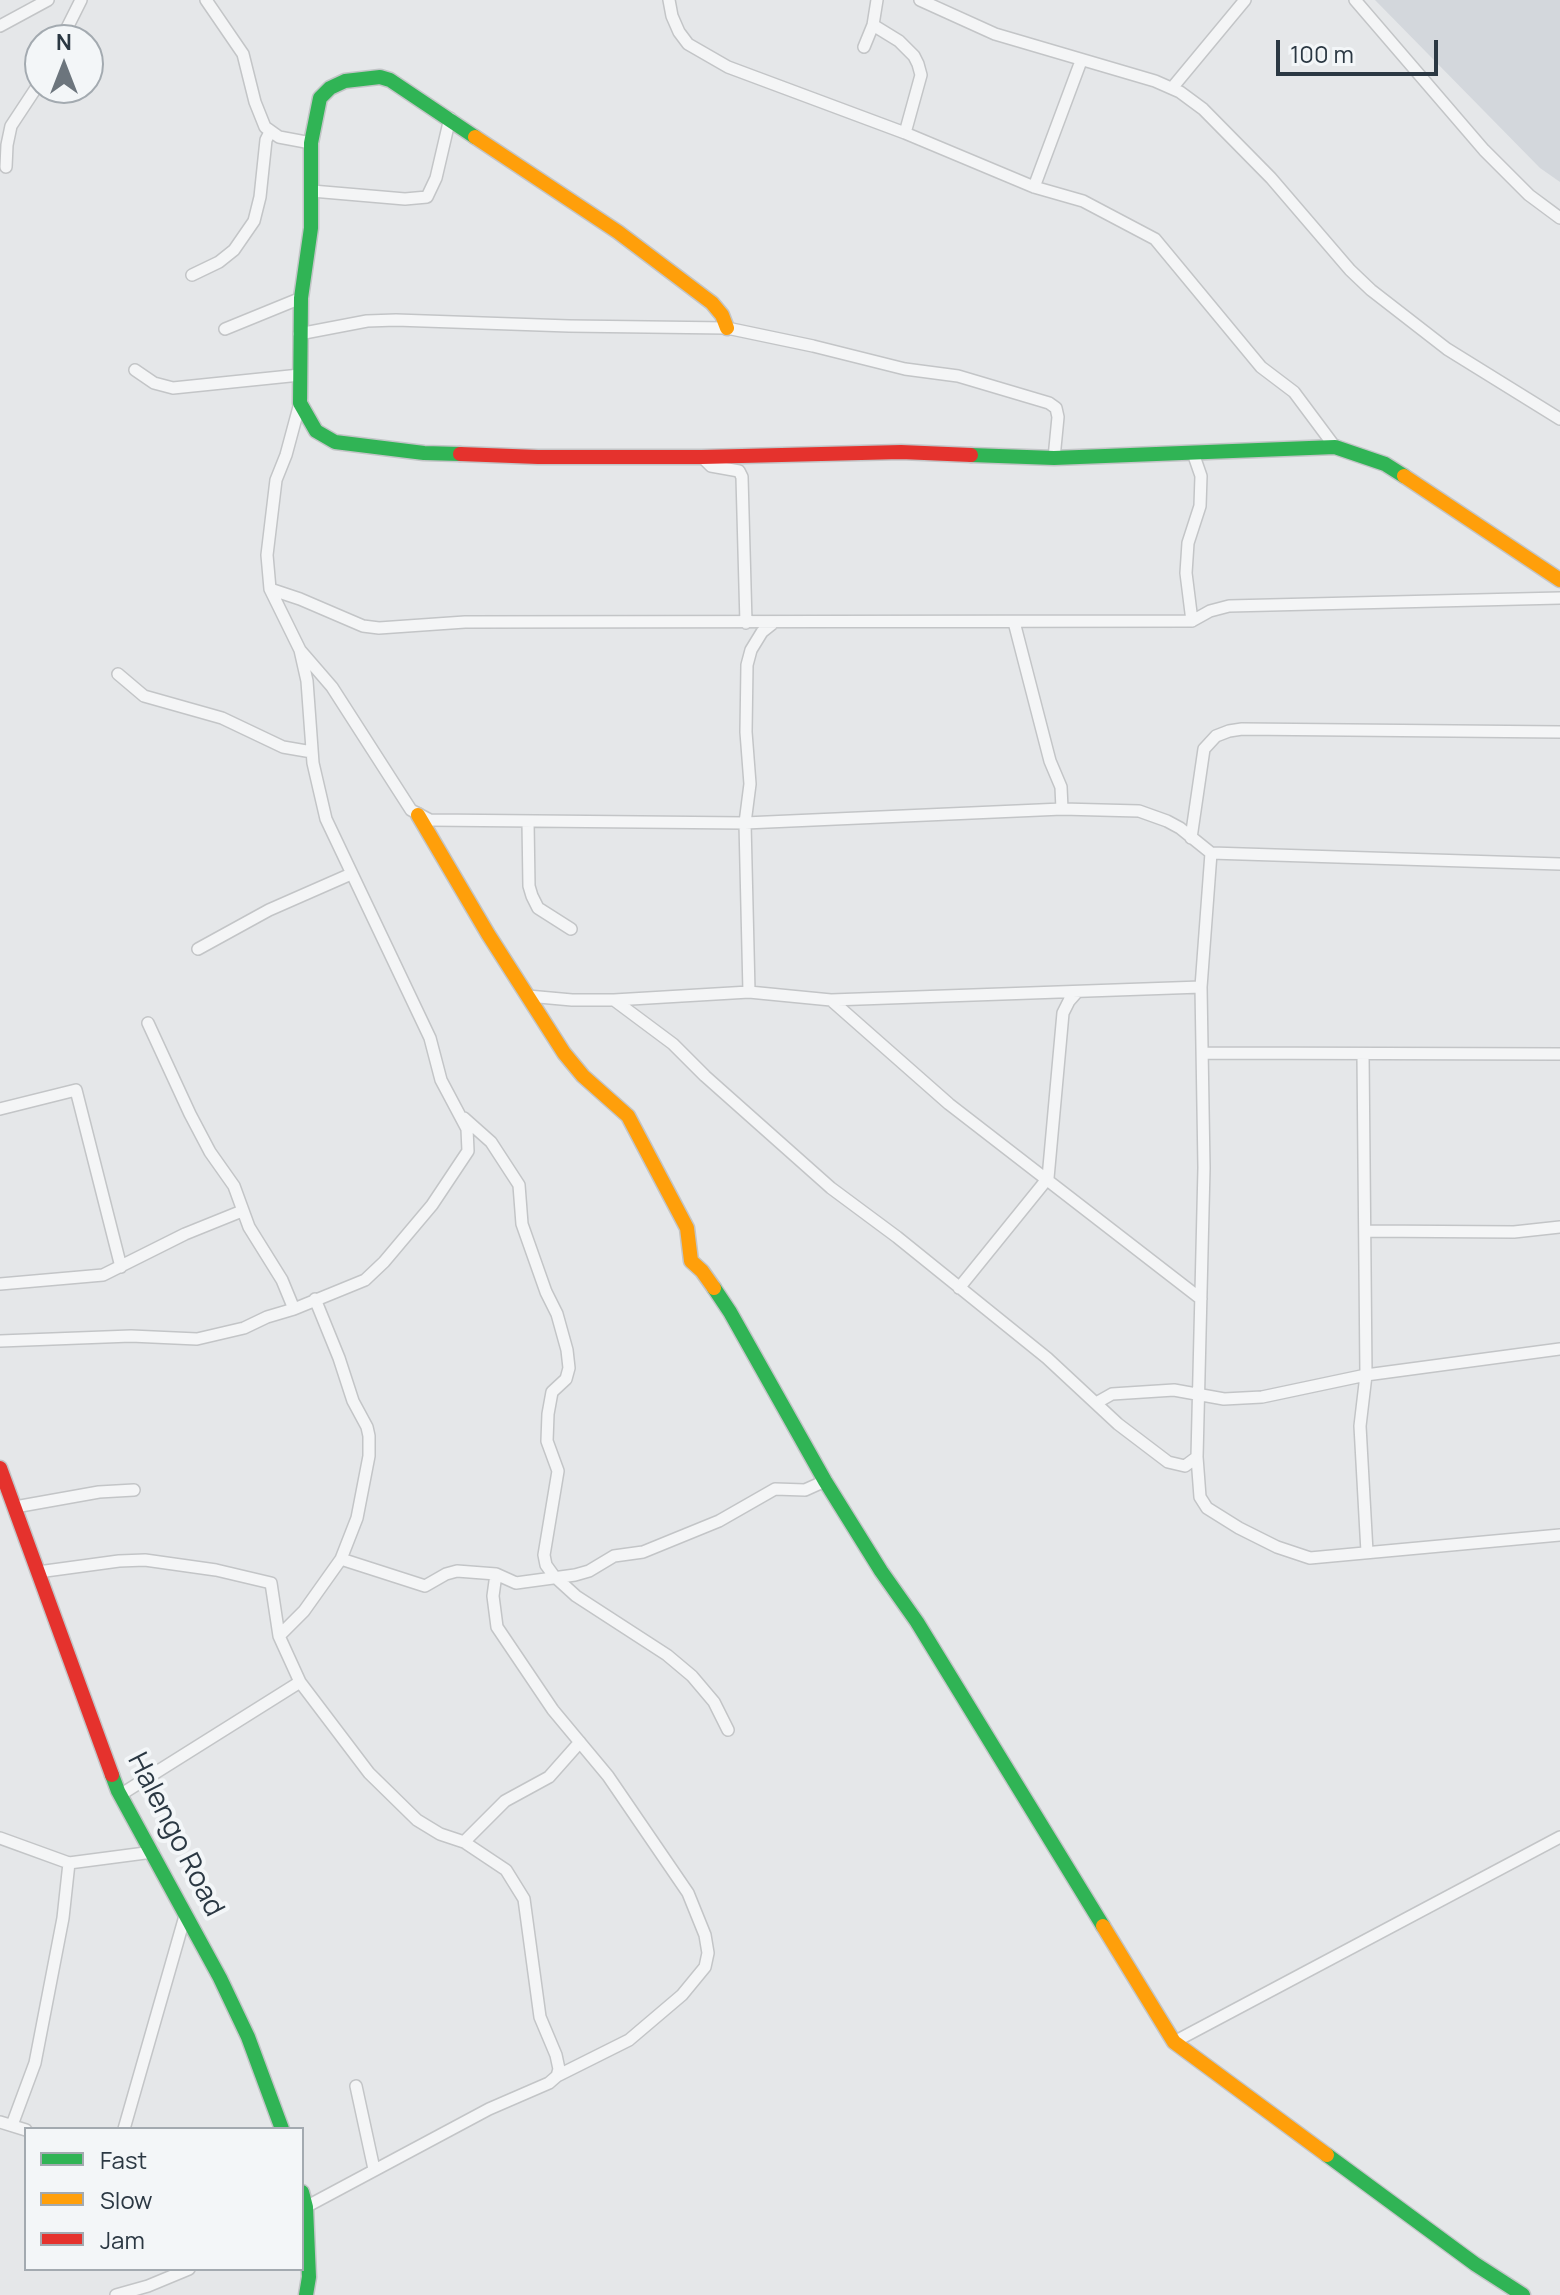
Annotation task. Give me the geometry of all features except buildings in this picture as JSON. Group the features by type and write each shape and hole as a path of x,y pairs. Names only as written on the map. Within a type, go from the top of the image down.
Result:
{"street":[{"path":"0,26 48,0"},
{"path":"69,24 81,0"},
{"path":"206,0 243,54 259,115 270,132 289,140 311,143"},
{"path":"669,0 679,32 688,44 728,67 905,133 1034,187 1083,201 1155,239 1261,367 1294,392 1335,447"},
{"path":"864,47 873,25 877,0"},
{"path":"920,0 995,34 1172,88 1203,109 1371,290 1447,349 1560,419"},
{"path":"1172,88 1245,0"},
{"path":"1355,0 1484,150 1529,195 1560,218"},
{"path":"873,25 899,41 918,64 921,75 905,133"},
{"path":"1034,187 1081,61"},
{"path":"0,1341 131,1336 197,1339 244,1328 294,1309 365,1280 401,1244 453,1177 468,1151 469,1138 463,1117 441,1080 430,1038 326,819 312,752 307,681 300,650 270,589 267,555 276,480 300,403 299,334 311,228 311,143 320,98 337,84 358,78 390,80 618,232 712,303 722,315 727,328"},
{"path":"6,167 11,126 26,104"},
{"path":"312,191 405,199 427,197 436,178 450,118"},
{"path":"192,275 226,256 254,221 262,186 266,140 270,132"},
{"path":"225,329 301,298"},
{"path":"299,334 353,323 396,320 727,328 905,369 958,376 1049,403 1056,408 1058,417 1054,458"},
{"path":"135,370 154,383 173,388 300,375"},
{"path":"300,403 316,431 335,442 381,450 538,457 901,452 1054,458 1335,447 1385,464 1560,580"},
{"path":"1192,621 1186,573 1188,543 1200,506 1201,476 1193,453"},
{"path":"702,457 711,466 739,471 742,477 746,623"},
{"path":"270,589 363,626 379,628 465,622 772,624 1192,621 1210,611 1229,606 1560,598"},
{"path":"1014,622 1050,761 1061,787 1062,809"},
{"path":"749,992 745,823 750,784 746,732 747,665 751,650 762,632 772,624"},
{"path":"300,650 332,687 411,810 430,820 745,823 1062,809 1139,811 1167,821 1211,853 1560,864"},
{"path":"118,674 144,696 222,718 283,747 312,752"},
{"path":"1191,838 1204,749 1216,736 1229,731 1560,732"},
{"path":"418,815 488,934 564,1053 583,1076 628,1116 684,1221 691,1261 702,1271 730,1312 825,1481 917,1622 1174,2042 1475,2264 1523,2295"},
{"path":"528,822 529,886 532,896 538,908 571,929"},
{"path":"1211,853 1201,987 1201,1299 1197,1457 1200,1497 1207,1508 1239,1528 1277,1547 1310,1558 1560,1535"},
{"path":"198,949 269,910 351,874"},
{"path":"528,996 614,1000 749,992 831,1000 1201,987"},
{"path":"959,1288 1048,1178 1063,1013 1077,992"},
{"path":"614,1000 673,1044 831,1188 1047,1358 1118,1424 1168,1462 1185,1466 1197,1457"},
{"path":"831,1000 949,1104 1201,1299"},
{"path":"148,1023 195,1123 234,1186 242,1211 282,1280 294,1309"},
{"path":"1203,1053 1560,1054"},
{"path":"1363,1054 1366,1375 1360,1426 1367,1552"},
{"path":"0,1109 76,1090 121,1267"},
{"path":"463,1117 491,1142 519,1185 522,1224 557,1314 567,1350 569,1368 566,1379 552,1392 548,1414 547,1441 558,1471 544,1555 546,1565 576,1596 667,1655 692,1676 714,1702 728,1730"},
{"path":"0,1284 92,1277 121,1267 196,1229 242,1211"},
{"path":"1365,1231 1514,1232 1560,1227"},
{"path":"279,1636 304,1611 341,1559 357,1518 369,1456 369,1436 315,1299"},
{"path":"1096,1403 1112,1394 1174,1390 1224,1399 1262,1397 1366,1375 1560,1349"},
{"name":"Halengo Road","path":"2,1478 120,1795 220,1978 248,2037 281,2127"},
{"path":"341,1559 425,1586 457,1571 496,1574 516,1583 589,1571 614,1556 643,1552 719,1521 775,1489 805,1490 825,1481"},
{"path":"15,1507 99,1492 134,1490"},
{"path":"38,1572 145,1560 254,1577 271,1583 279,1636 300,1682 369,1773 417,1820 440,1834 464,1842 506,1870 524,1899 540,2017 556,2055 557,2076"},
{"path":"304,2203 629,2040 682,1995 705,1967 708,1953 702,1925 688,1893 608,1776 553,1710 497,1627 493,1596 496,1574"},
{"path":"120,1795 300,1682"},
{"path":"464,1842 505,1801 549,1777 580,1742"},
{"path":"1174,2042 1560,1837"},
{"path":"0,1838 69,1863 153,1852"},
{"path":"6,2124 39,2048 63,1918 69,1863"},
{"path":"125,2127 185,1916"},
{"path":"356,2086 374,2169"},
{"path":"304,2215 309,2277 306,2295"},
{"path":"116,2295 184,2271"}],"shaded area":[{"path":"1375,0 1560,0 1560,182 1540,168"}],"traffic: fast":[{"path":"460,454 424,453 335,442 316,431 300,403 301,298 311,228 311,143 320,98 330,88 345,81 380,77 390,80 475,137"},
{"path":"971,455 1054,458 1335,447 1385,464 1404,476"},
{"path":"714,1288 825,1481 917,1622 1103,1926"},
{"path":"112,1775 220,1978 248,2037 281,2127"},
{"path":"1327,2155 1475,2264 1523,2295"},
{"path":"304,2200 309,2277 306,2295"}],"traffic: slow":[{"path":"475,137 618,232 712,303 722,315 727,328"},
{"path":"1404,476 1560,580"},
{"path":"418,815 488,934 564,1053 583,1076 628,1116 687,1228 691,1261 714,1288"},
{"path":"1103,1926 1174,2042 1327,2155"}],"traffic: jam":[{"path":"460,454 702,457 901,452 971,455"},
{"path":"0,1468 112,1775"}]}
